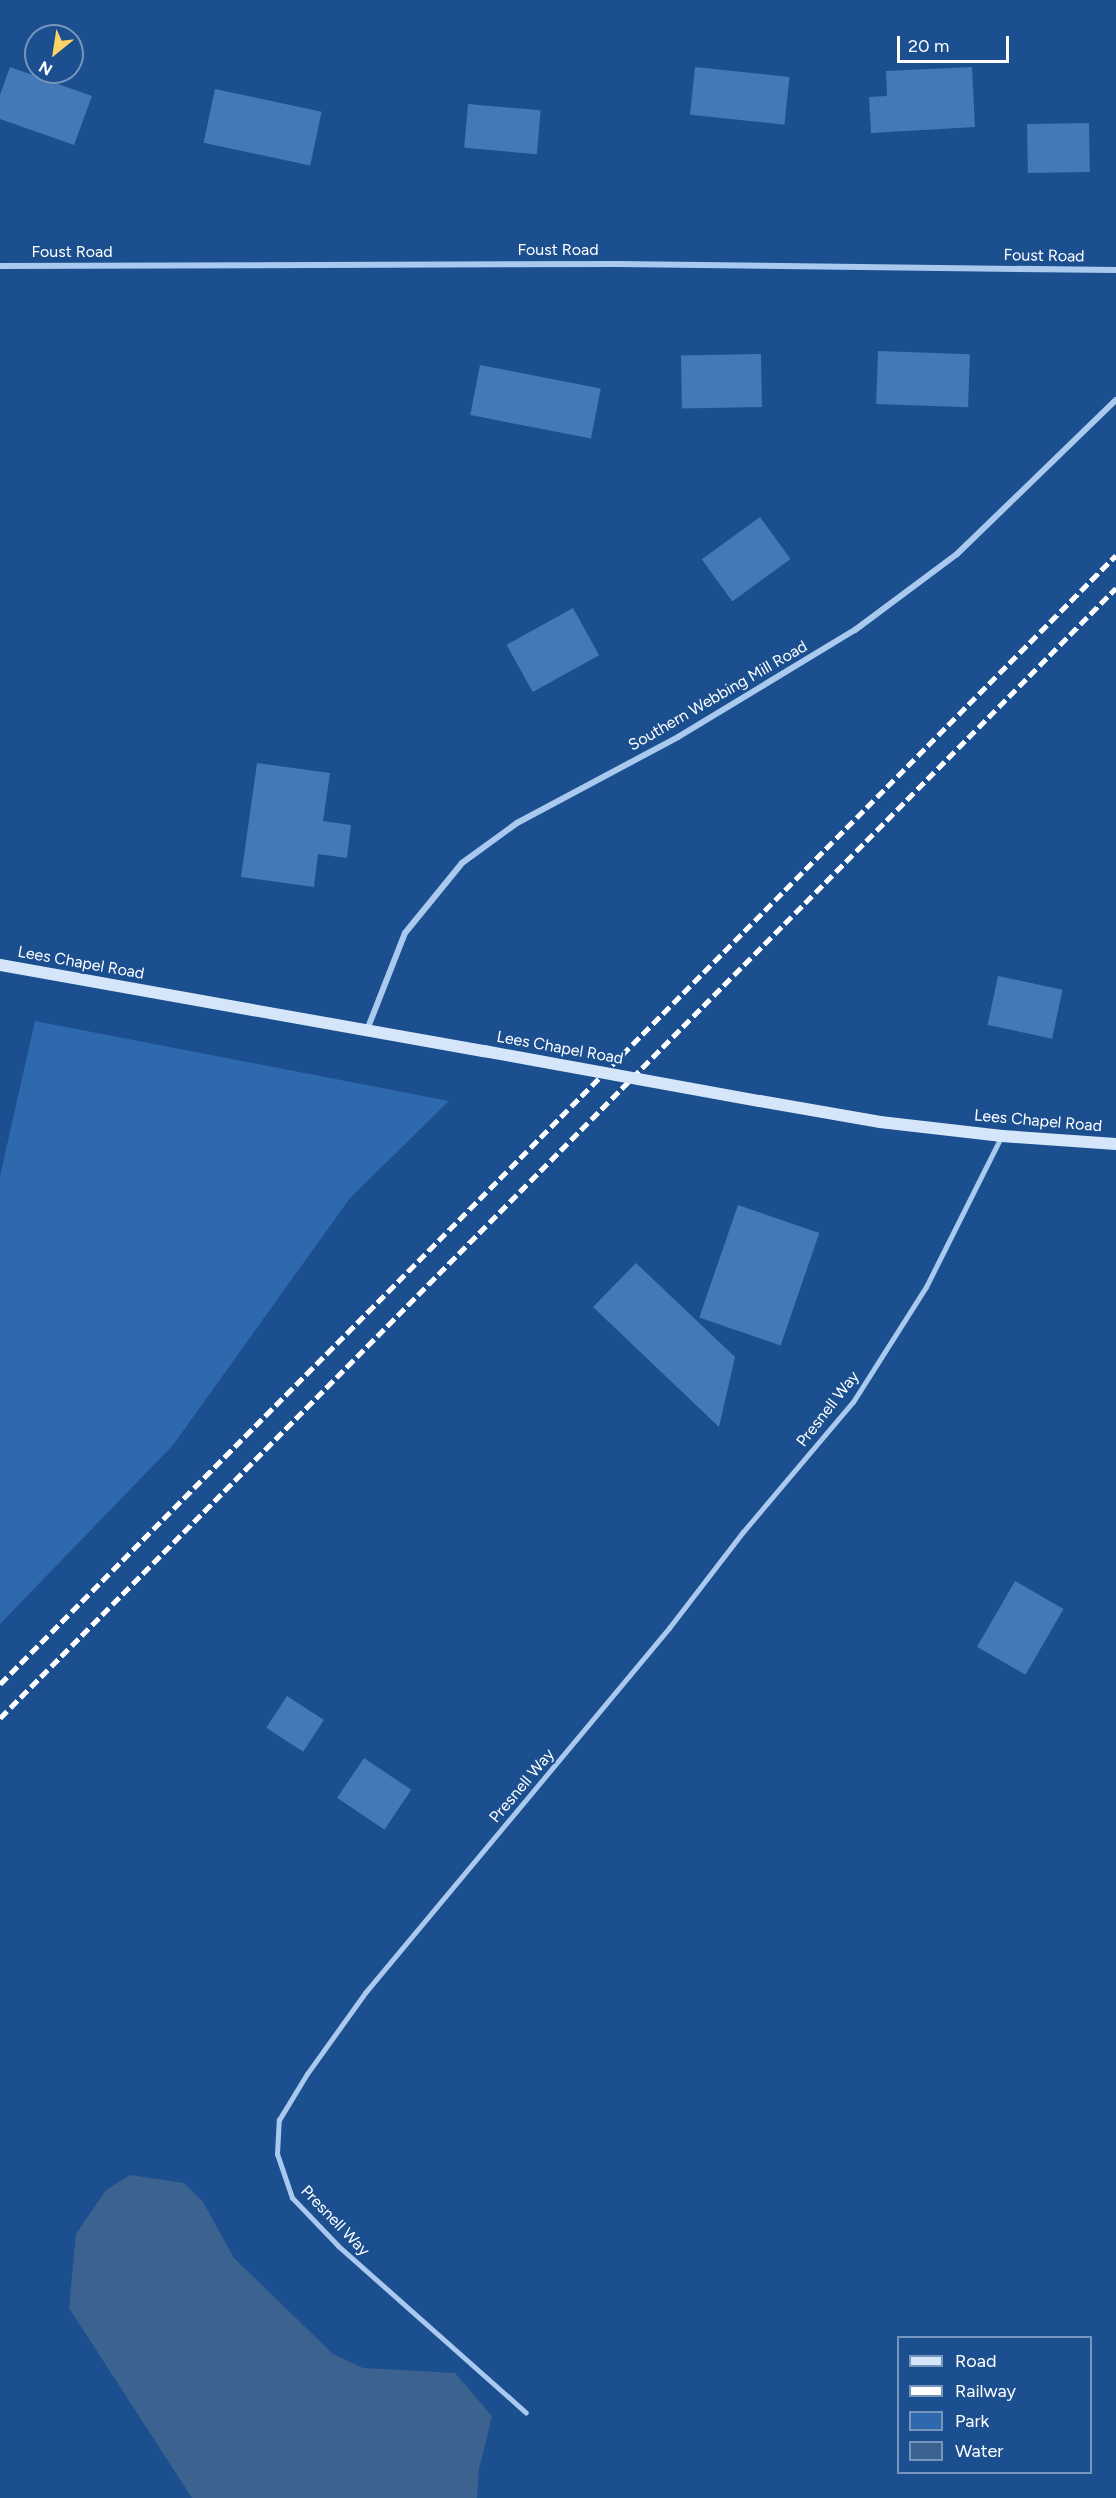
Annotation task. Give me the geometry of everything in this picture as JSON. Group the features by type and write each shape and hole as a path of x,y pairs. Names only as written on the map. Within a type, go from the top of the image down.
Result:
{"main road":[{"name":"Lees Chapel Road","path":"0,965 880,1122 1002,1136 1116,1144"}],"street":[{"name":"Foust Road","path":"0,266 617,264 1116,270"},
{"name":"Southern Webbing Mill Road","path":"367,1030 405,933 462,863 517,823 678,737 855,630 957,554 1116,400"}],"lane":[{"name":"Presnell Way","path":"526,2413 338,2246 292,2198 277,2154 279,2120 307,2074 365,1993 662,1638 743,1532 853,1402 926,1287 1002,1136"}],"green space":[{"path":"35,1021 449,1101 350,1198 173,1445 0,1624 0,1176"}],"water":[{"path":"130,2175 184,2183 203,2202 234,2258 333,2354 363,2368 455,2373 492,2416 479,2469 477,2498 192,2498 69,2308 76,2234 106,2190"}],"building":[{"path":"10,67 24,72 24,84 58,84 92,96 74,145 0,119 0,95"},
{"path":"695,67 789,77 784,125 690,115"},
{"path":"972,67 975,127 871,133 869,97 887,96 886,71"},
{"path":"215,89 322,112 310,165 204,143"},
{"path":"468,104 541,110 537,154 464,148"},
{"path":"1089,123 1090,172 1028,173 1027,124"},
{"path":"878,351 970,354 968,407 876,404"},
{"path":"761,354 762,407 682,408 681,355"},
{"path":"480,365 601,388 591,439 470,415"},
{"path":"760,517 791,559 732,601 702,559"},
{"path":"573,608 599,655 533,692 507,645"},
{"path":"257,763 330,773 323,821 351,825 347,858 318,854 314,887 241,877"},
{"path":"998,976 1063,990 1052,1039 988,1025"},
{"path":"738,1205 819,1233 781,1346 699,1318"},
{"path":"636,1263 735,1357 719,1427 593,1307"},
{"path":"1015,1581 1063,1609 1025,1675 977,1647"},
{"path":"287,1696 324,1720 303,1752 266,1728"},
{"path":"364,1758 411,1790 384,1830 337,1798"}],"railway":[{"path":"0,1684 1116,555"},
{"path":"0,1718 1116,588"}]}
